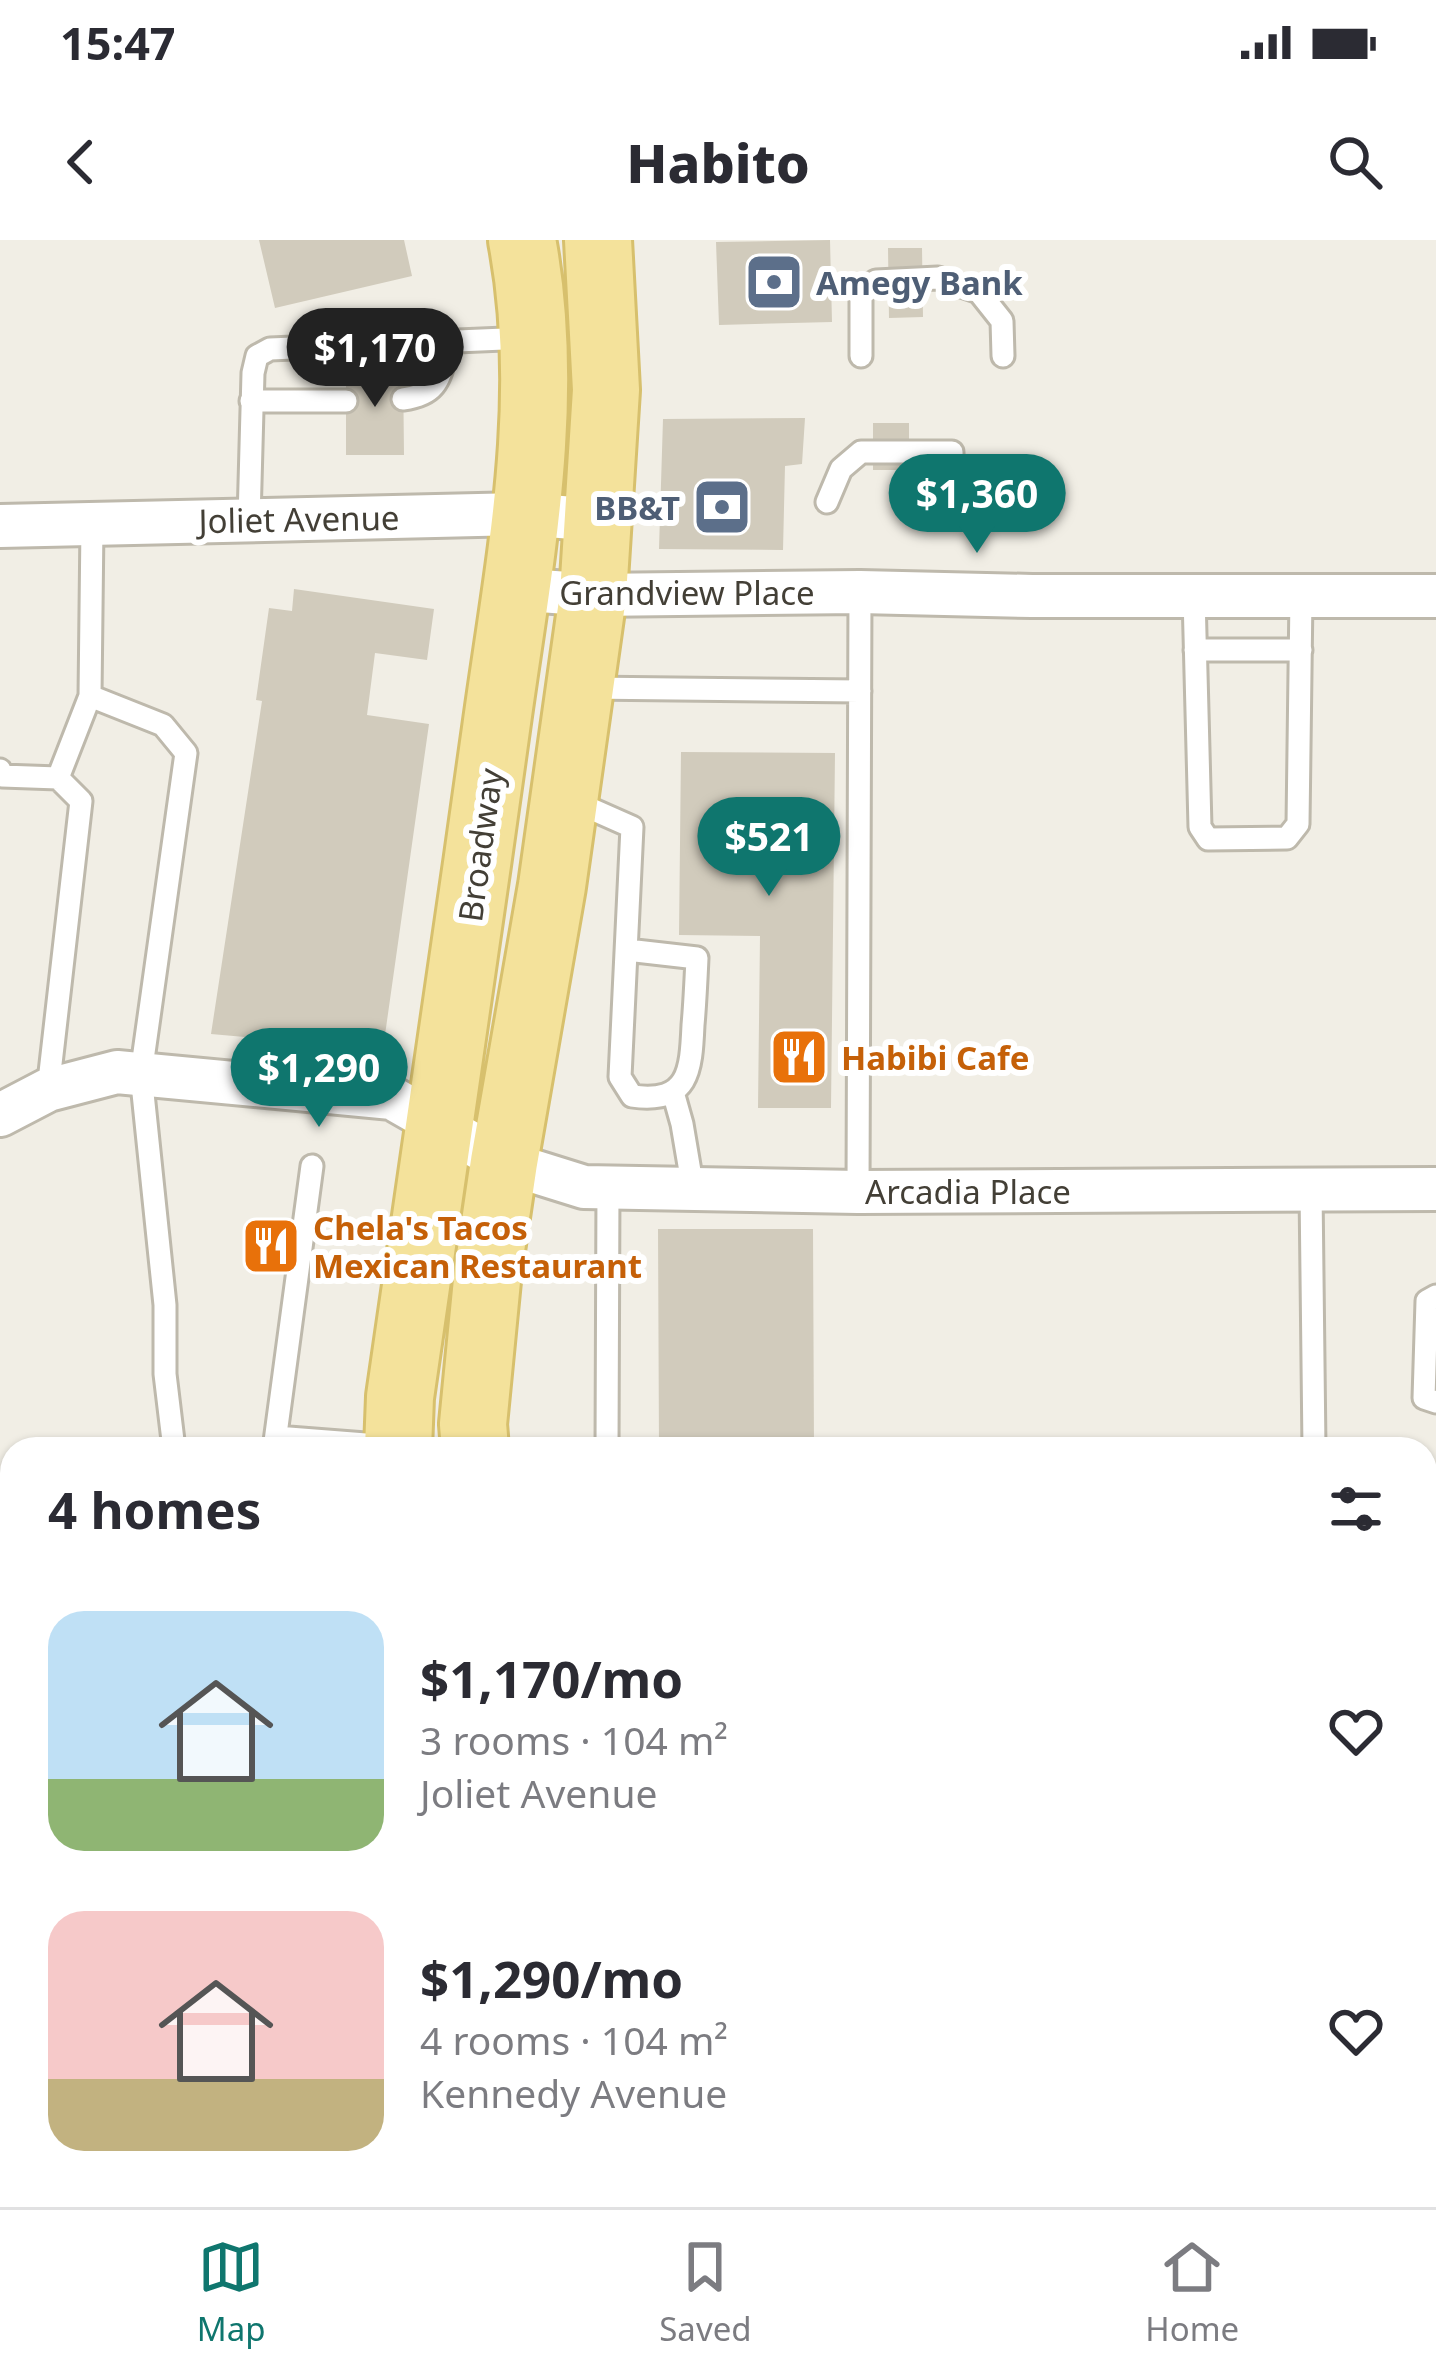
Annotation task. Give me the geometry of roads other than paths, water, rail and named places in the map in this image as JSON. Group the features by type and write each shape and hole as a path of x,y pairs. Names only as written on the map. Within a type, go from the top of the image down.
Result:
{"main road":[{"name":"Broadway","path":"398,1437 400,1397 525,514 536,405 522,240"},
{"path":"474,1437 488,1270 552,886 592,595 606,390 598,240"}],"street":[{"name":"Joliet Avenue","path":"0,526 525,514 597,520"},
{"name":"Grandview Place","path":"515,589 592,595 1436,596"},
{"name":"Arcadia Place","path":"0,1115 48,1090 117,1072 392,1098 504,1162 584,1187 858,1192 1436,1189"}],"lane":[{"path":"861,356 861,292 877,281 938,278 979,292 1002,321 1003,356"},
{"path":"249,520 251,401 257,356 270,349 532,338"},
{"path":"403,399 422,397 434,388 450,341"},
{"path":"251,401 346,401"},
{"path":"827,502 841,469 861,452 952,452 953,499"},
{"path":"58,778 90,696 92,525"},
{"path":"858,1192 860,592"},
{"path":"1194,596 1200,827 1208,838 1287,838 1298,824 1301,596"},
{"path":"1195,650 1301,650"},
{"path":"580,688 860,691"},
{"path":"90,696 163,725 186,753 141,1074 173,1437"},
{"path":"0,770 2,776 58,778 81,801 48,1090"},
{"path":"565,797 632,827 620,1077 632,1096 650,1098 673,1092 691,1069 697,958 627,950"},
{"path":"673,1092 693,1189"},
{"path":"276,1437 312,1166"},
{"path":"607,1437 608,1187"},
{"path":"1311,1189 1314,1437"},
{"path":"1436,1296 1427,1301 1424,1398 1436,1402"}],"place":[{"name":"Amegy Bank","path":"774,282"},
{"name":"BB&T","path":"722,507"},
{"name":"Habibi Cafe","path":"799,1057"},
{"name":"Chela's Tacos Mexican Restaurant","path":"271,1246"}]}
